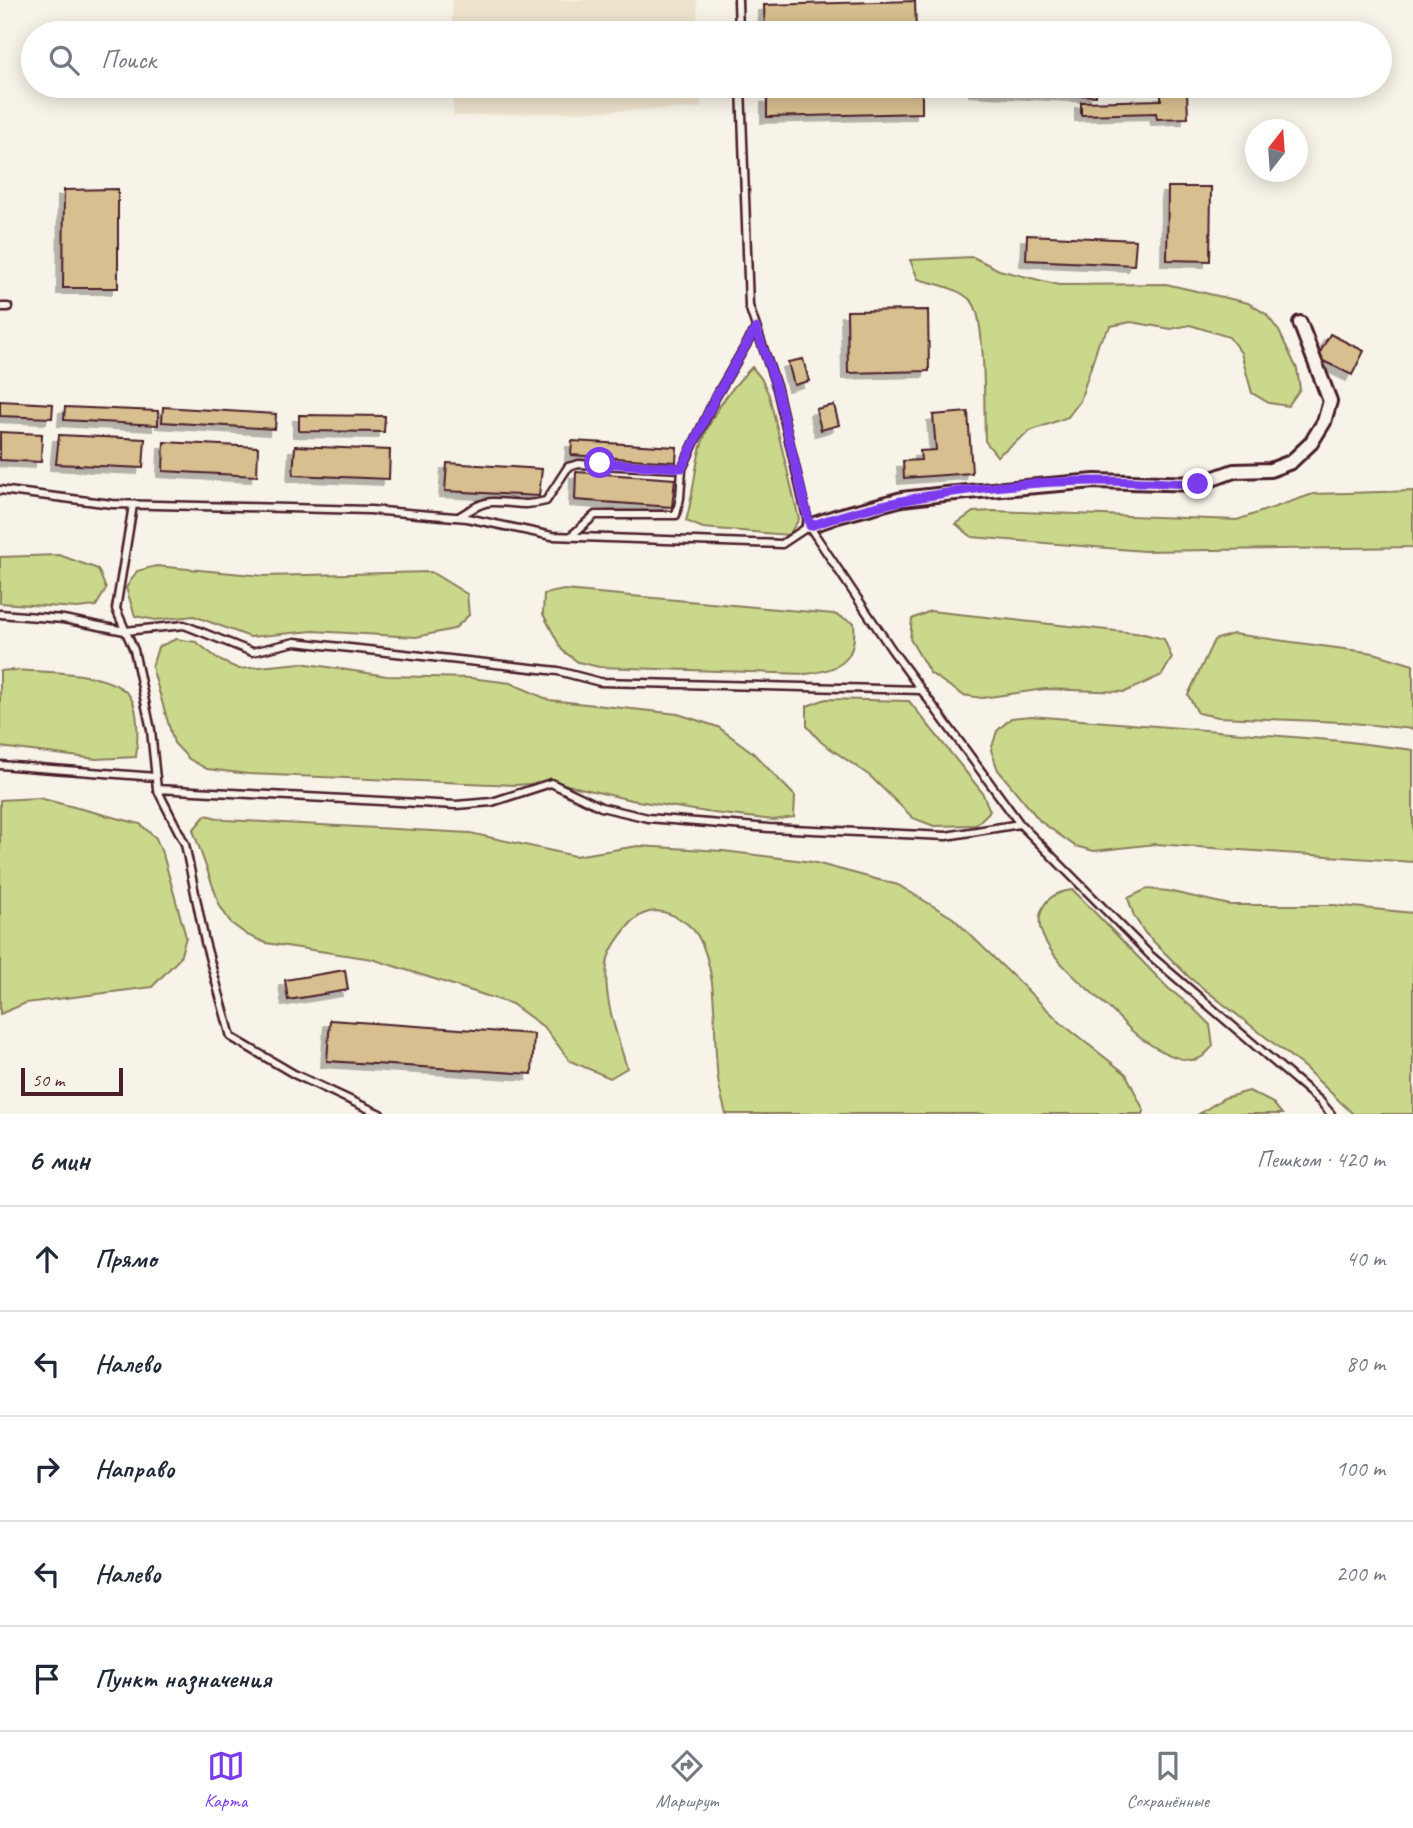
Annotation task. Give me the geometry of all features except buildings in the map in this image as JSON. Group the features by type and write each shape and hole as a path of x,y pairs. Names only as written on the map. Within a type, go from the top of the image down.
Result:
{"street":[{"path":"810,526 902,499 1095,481 1198,484 1234,471 1270,470 1291,462 1311,443 1324,422 1330,401 1300,323"}],"lane":[{"path":"738,0 739,21"},
{"path":"741,98 749,306 777,389 810,526 921,690 1020,824 1151,956 1320,1101 1331,1114"},
{"path":"571,536 595,515 676,515 682,468 715,398 756,328"},
{"path":"458,517 479,505 492,502 513,506 546,501 568,467 600,463 682,468"},
{"path":"0,490 112,505 370,510 458,517 552,536 782,544 810,526"},
{"path":"133,505 116,609 134,650 151,730 157,789 185,844 205,942 230,1037 295,1074 380,1114"},
{"path":"0,614 63,619 125,631 184,625 252,652 295,642 558,671 600,682 921,690"},
{"path":"0,765 156,777"},
{"path":"157,789 456,805 492,802 551,783 601,807 648,818 769,828 946,836 1020,824"}],"shaded area":[{"path":"452,0 697,0 698,21 452,21"},
{"path":"453,98 701,98 701,108 453,116"}],"green space":[{"path":"973,257 999,270 1059,285 1166,284 1248,303 1266,314 1279,331 1297,369 1300,389 1288,406 1269,403 1252,393 1241,353 1229,337 1190,325 1171,329 1131,322 1111,326 1099,342 1080,401 1068,417 1030,431 997,456 985,441 982,346 977,311 972,302 961,293 918,279 910,260"},
{"path":"752,367 769,395 799,519 789,535 703,528 686,521 700,450 708,427 735,385"},
{"path":"1413,491 1413,547 1144,551 972,537 956,524 973,512 993,511 1237,520 1313,494"},
{"path":"59,555 98,569 106,589 96,606 77,608 0,603 0,557"},
{"path":"156,566 264,576 431,572 467,594 469,615 454,629 416,637 313,631 250,637 194,616 155,620 135,616 126,588 137,571"},
{"path":"564,590 834,614 854,623 853,646 844,661 837,666 806,674 599,667 578,662 562,650 543,614 544,594"},
{"path":"930,611 1144,634 1164,639 1172,658 1162,675 1125,692 1045,689 982,698 963,695 930,673 910,639 912,619"},
{"path":"1233,634 1374,653 1413,665 1413,729 1342,722 1218,717 1198,713 1188,695 1214,640"},
{"path":"176,639 196,642 221,661 239,669 301,663 387,676 470,678 511,683 549,700 678,714 718,727 752,752 795,796 794,817 774,820 713,813 631,800 555,782 516,785 248,774 207,769 189,759 174,743 152,667 158,647"},
{"path":"0,671 76,674 109,682 122,689 131,698 137,718 136,757 96,759 0,747"},
{"path":"826,699 909,701 982,792 990,811 976,825 934,826 913,818 870,776 821,742 807,726 807,706"},
{"path":"1031,716 1342,741 1413,750 1413,862 1155,844 1094,851 1075,846 1040,821 998,770 991,750 997,731 1011,718"},
{"path":"39,798 140,824 156,838 186,937 180,958 152,987 26,1003 0,1014 0,800"},
{"path":"206,815 225,820 470,833 575,856 638,846 723,851 812,862 898,885 953,918 1061,1023 1126,1074 1144,1111 1143,1114 726,1114 716,1061 714,1005 710,968 705,951 694,930 674,916 658,911 643,914 632,922 615,943 608,958 606,977 609,1004 627,1068 610,1078 570,1061 545,1028 512,1004 372,959 266,943 247,935 231,923 220,906 193,830"},
{"path":"1147,889 1230,905 1333,905 1413,913 1413,1114 1353,1114 1304,1067 1190,978 1145,933 1134,916 1128,898"},
{"path":"1073,890 1168,988 1210,1025 1213,1046 1204,1056 1195,1060 1178,1058 1142,1039 1059,961 1042,934 1040,916 1042,908 1054,896"},
{"path":"1249,1091 1273,1103 1282,1114 1199,1114 1224,1098"}],"route":[{"path":"600,463 627,467 682,468 715,398 756,328 777,389 810,526 902,499 981,489 1095,481 1198,484"}]}
